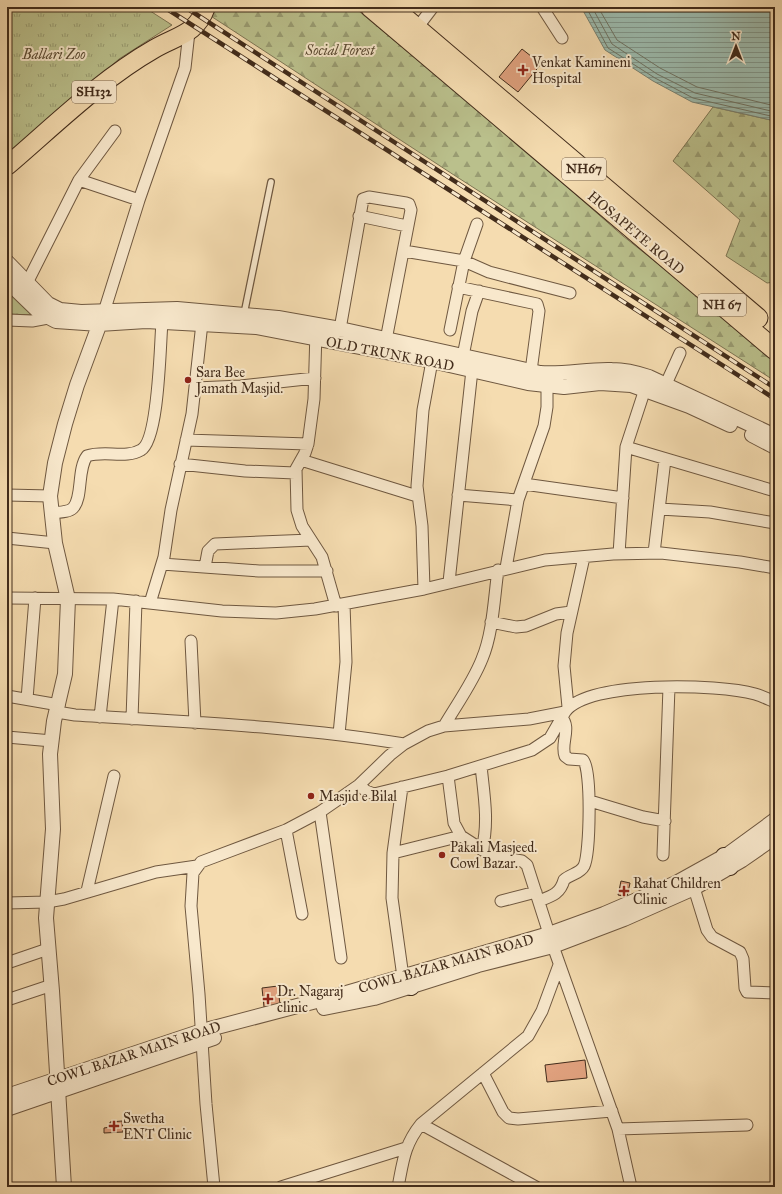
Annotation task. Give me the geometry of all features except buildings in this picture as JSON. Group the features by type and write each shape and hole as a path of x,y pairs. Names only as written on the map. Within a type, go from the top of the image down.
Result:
{"highway":[{"name":"HOSAPETE ROAD","path":"370,7 775,350"},
{"name":"HOSAPETE ROAD","path":"392,7 775,333"}],"main road":[{"name":"SH132","path":"7,166 120,70 171,40 189,32 202,18 206,7"}],"street":[{"path":"418,28 433,7"},
{"path":"542,7 562,38"},
{"path":"64,1187 52,985 48,949 47,902 53,829 50,754 54,722 65,674 68,598 65,579 55,543 50,496 55,463 65,424 139,200 185,68 189,32"},
{"path":"27,284 79,180 115,131"},
{"path":"79,180 139,200"},
{"path":"340,329 363,199 366,197 406,203 409,204 411,210 386,340"},
{"path":"359,216 408,226"},
{"path":"450,330 464,261 477,224"},
{"path":"404,251 464,261 489,272 570,293"},
{"path":"7,262 48,304 60,310 101,318 177,309 244,314 340,329 531,371 547,380 547,407 544,426 518,500 483,657 472,681 444,726"},
{"name":"OLD TRUNK ROAD","path":"7,281 39,312 56,321 101,318 256,327 472,370 547,380 564,387 616,383 631,385 647,383 666,384 775,436"},
{"path":"458,287 534,302 539,307 531,371"},
{"path":"463,356 472,312 479,291"},
{"path":"7,320 32,321 48,318"},
{"path":"51,513 68,511 73,508 76,502 83,464 87,456 134,453 142,450 147,444 152,432 157,398 162,322"},
{"path":"150,603 162,564 180,464 196,388 202,323"},
{"path":"316,325 315,378 308,444 295,473 297,510 302,526 322,557 340,605 346,662 339,734"},
{"path":"666,384 680,354"},
{"path":"424,589 422,526 416,496 423,410 432,361"},
{"path":"449,582 472,370"},
{"name":"OLD TRUNK ROAD","path":"547,380 605,370 627,372 689,406 748,432 775,447"},
{"path":"196,388 241,386 315,378"},
{"path":"620,554 626,447 647,383"},
{"path":"186,440 308,444"},
{"path":"626,447 775,491"},
{"path":"654,553 660,509 660,490 665,459"},
{"path":"301,460 416,496"},
{"path":"180,464 295,473"},
{"path":"524,484 623,498"},
{"path":"7,495 50,496"},
{"path":"458,495 518,500"},
{"path":"660,509 710,512 775,523"},
{"path":"7,538 55,543"},
{"path":"205,567 208,551 215,544 311,540"},
{"path":"7,598 113,599 222,611 276,613 340,605 424,589 502,569 545,560 584,556 654,553 740,562 775,568"},
{"path":"501,902 557,894 564,880 584,867 590,801 585,762 569,759 564,754 566,726 564,720 564,666 567,633 584,556"},
{"path":"162,564 260,571 327,571"},
{"path":"27,699 35,598"},
{"path":"100,717 113,599"},
{"path":"132,719 136,601"},
{"path":"491,622 521,627 535,624 556,614 571,612"},
{"path":"191,641 196,723"},
{"path":"663,855 669,688"},
{"path":"7,903 47,902 64,899 156,872 197,866 208,860 286,830 320,812 359,785 390,755 404,744 428,731 444,726 522,720 564,712 583,699 608,692 623,690 669,688 733,691 754,694 775,702"},
{"path":"7,696 27,699 58,708 100,717 339,734 404,744"},
{"path":"359,785 366,791 374,794 448,776 532,750 541,746 550,738 564,712"},
{"path":"7,737 52,741"},
{"path":"481,766 486,819 485,838 482,850"},
{"path":"88,891 114,776"},
{"path":"448,776 454,823 461,836 482,850 503,859 522,861 527,865 559,965 618,1129 631,1187"},
{"path":"402,787 393,853 392,898 407,980"},
{"path":"590,801 643,817 665,821"},
{"path":"320,812 341,958"},
{"name":"COWL BAZAR MAIN ROAD","path":"7,1096 57,1085 202,1037 374,998 407,980 551,940 727,861 770,826 775,820"},
{"path":"286,830 302,914"},
{"path":"393,853 461,836"},
{"path":"551,940 624,919 694,888 727,861 775,837"},
{"path":"197,866 193,873 191,906 214,1187"},
{"path":"694,888 707,930 712,937 740,952 743,959 745,988 747,992 775,993"},
{"path":"7,963 48,949"},
{"path":"398,1187 406,1148 412,1135 421,1124 528,1036 542,1010 559,965"},
{"path":"7,1000 52,985"},
{"path":"483,1073 503,1112 509,1118 518,1119 612,1111"},
{"path":"7,1109 57,1085"},
{"path":"421,1124 536,1187"},
{"path":"618,1129 747,1125"},
{"path":"282,1187 406,1148"}],"lane":[{"path":"244,314 271,182"}],"green space":[{"name":"Ballari Zoo","path":"7,7 144,7 172,25 119,59 7,159"},
{"name":"Social Forest","path":"197,7 283,7 286,9 288,7 354,7 516,142 623,236 775,357 775,381 457,177"},
{"path":"713,107 775,121 775,282 767,283 726,256 740,220 673,161"},
{"path":"7,287 35,315 7,314"}],"water":[{"path":"581,7 775,7 775,121 692,102 653,81 605,50"}],"railway":[{"path":"164,7 775,399"},
{"path":"185,7 775,388"}],"place":[{"name":"Venkat Kamineni Hospital","path":"523,70"},
{"name":"Sara Bee Jamath Masjid.","path":"188,380"},
{"name":"Masjid e Bilal","path":"311,796"},
{"name":"Pakali Masjeed. Cowl Bazar.","path":"442,855"},
{"name":"Rahat Children Clinic","path":"624,891"},
{"name":"Dr. Nagaraj clinic","path":"268,999"},
{"name":"Swetha ENT Clinic","path":"114,1126"}]}
